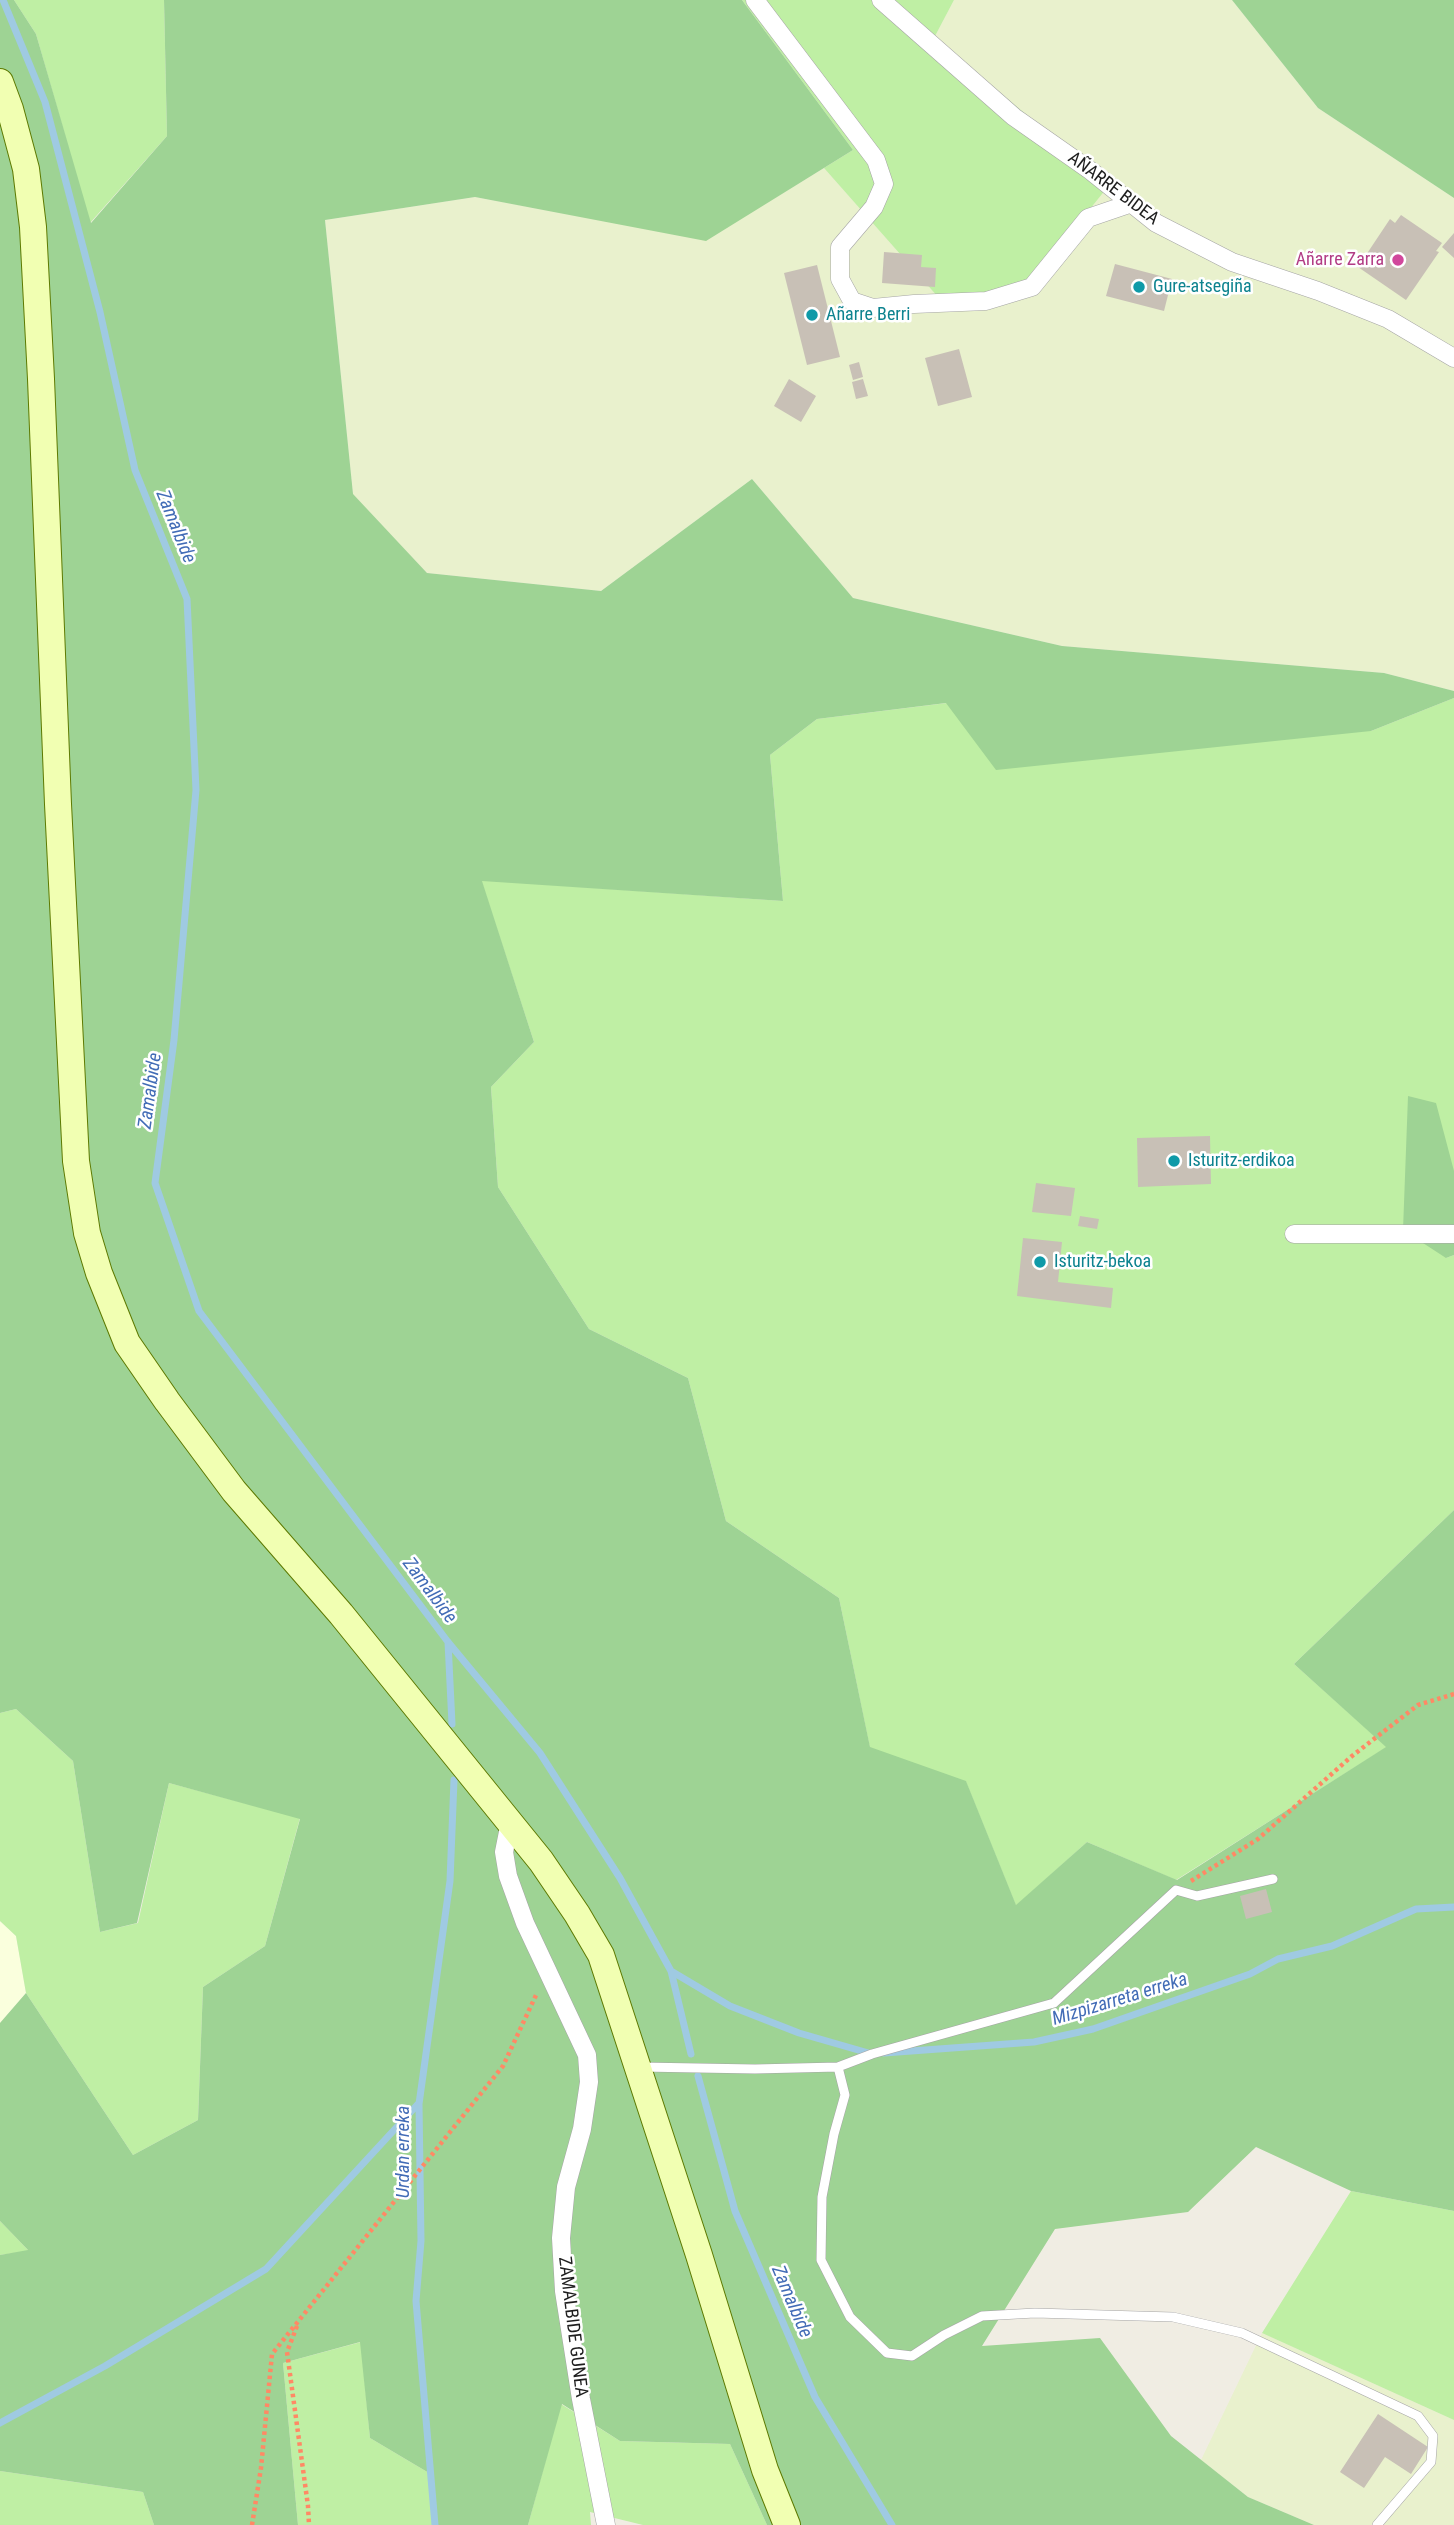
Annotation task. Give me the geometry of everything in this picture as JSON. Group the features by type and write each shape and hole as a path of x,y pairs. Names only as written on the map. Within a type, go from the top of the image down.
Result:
{"main road":[{"path":"0,82 26,169 33,227 76,1161 87,1233 99,1273 127,1343 160,1391 234,1491 341,1614 541,1861 601,1955 765,2470 787,2525"}],"street":[{"path":"755,0 876,160 884,184 874,207 840,247 840,279 852,301 873,308 986,301 1032,287 1088,218 1132,203"},
{"name":"AÑARRE BIDEA","path":"881,0 1014,117 1091,171 1157,223 1232,262 1318,291 1388,319 1454,358"},
{"path":"1294,1234 1454,1234"},
{"name":"ZAMALBIDE GUNEA","path":"510,1822 504,1853 508,1876 525,1923 587,2056 589,2082 582,2129 566,2188 561,2238 564,2291 581,2399 607,2525"}],"lane":[{"path":"638,2067 838,2067 872,2054 1054,2003 1176,1891 1197,1896 1273,1879"},
{"path":"838,2067 845,2095 834,2134 822,2197 821,2260 850,2317 887,2353 912,2356 944,2335 982,2316 1022,2313 1173,2316 1242,2333 1418,2416 1433,2436 1431,2462 1377,2525"}],"path":[{"path":"1176,1891 1258,1839 1352,1756 1418,1705 1454,1694"},
{"path":"252,2525 261,2468 272,2354 503,2066 548,1971"},
{"path":"299,2320 287,2352 309,2506 309,2525"}],"shaded area":[{"path":"954,0 1232,0 1318,108 1454,198 1454,691 1384,673 1062,646 853,598 752,479 601,591 427,573 353,495 325,220 475,197 706,240 824,168 946,306 934,38"},
{"path":"0,1921 16,1936 26,1993 0,2023"},
{"path":"1262,2333 1454,2420 1454,2525 1314,2525 1248,2497 1201,2460"}],"green space":[{"path":"0,0 14,0 36,34 91,223 167,136 164,0 742,0 853,150 706,241 475,197 325,220 353,494 427,573 601,591 752,479 853,598 1062,646 1384,673 1454,691 1454,698 1371,731 996,770 946,703 817,719 770,755 783,901 482,881 534,1042 491,1087 498,1187 589,1329 688,1378 726,1521 839,1598 870,1747 966,1781 1016,1905 1087,1842 1177,1880 1386,1747 1294,1664 1454,1510 1454,2211 1351,2191 1256,2147 1188,2212 1055,2229 982,2346 1100,2338 1171,2436 1248,2497 1314,2525 767,2525 730,2444 620,2441 562,2404 528,2525 436,2525 429,2473 370,2438 360,2342 283,2363 298,2525 154,2525 143,2492 0,2471 0,2255 28,2250 0,2221 0,2023 26,1993 133,2155 198,2120 203,1987 265,1946 300,1819 169,1783 137,1923 100,1932 73,1761 16,1709 0,1713"},
{"path":"14,0 164,0 167,136 90,223 36,34"},
{"path":"742,0 954,0 934,38 1110,184 1033,280 946,306 824,168 853,150"},
{"path":"1232,0 1454,0 1454,198 1318,108"},
{"path":"1454,698 1454,1171 1446,1258 1454,1255 1454,1510 1294,1664 1387,1747 1176,1880 1087,1842 1016,1906 966,1782 870,1748 839,1598 726,1521 688,1378 589,1329 498,1187 491,1087 534,1042 481,880 783,901 770,755 817,719 947,703 1371,731"},
{"path":"1408,1096 1436,1103 1454,1171 1454,1255 1446,1258 1403,1230"},
{"path":"16,1709 73,1761 100,1932 138,1923 169,1783 300,1818 265,1946 203,1987 198,2120 133,2155 26,1993 16,1936 0,1921 0,1713"},
{"path":"1351,2191 1454,2211 1454,2420 1262,2333"},
{"path":"0,2221 29,2251 0,2255"},
{"path":"361,2342 370,2438 429,2473 436,2525 298,2525 283,2363"},
{"path":"561,2404 620,2441 730,2444 767,2525 643,2525 590,2512 591,2525 528,2525"},
{"path":"0,2471 143,2492 154,2525 0,2525"}],"building":[{"name":"Añarre Zarra","path":"1401,215 1442,243 1436,251 1439,252 1406,300 1358,267 1390,219 1395,223"},
{"path":"1454,233 1454,258 1442,247"},
{"path":"884,252 922,255 921,267 936,268 935,287 882,283"},
{"name":"Gure-atsegiña","path":"1115,264 1172,279 1164,311 1106,296"},
{"name":"Añarre Berri","path":"817,265 840,357 807,365 784,273"},
{"path":"959,349 972,397 938,406 925,358"},
{"path":"859,362 863,377 853,380 849,365"},
{"path":"789,379 816,396 801,422 774,406"},
{"path":"863,379 868,396 856,399 852,382"},
{"name":"Isturitz-erdikoa","path":"1210,1136 1211,1184 1138,1187 1137,1138"},
{"path":"1036,1183 1075,1188 1071,1216 1032,1212"},
{"path":"1080,1216 1099,1219 1097,1229 1078,1226"},
{"name":"Isturitz-bekoa","path":"1023,1238 1062,1242 1058,1282 1113,1288 1111,1308 1017,1296"},
{"path":"1266,1889 1272,1912 1246,1919 1240,1896"},
{"path":"1378,2414 1428,2447 1411,2474 1385,2457 1364,2488 1340,2472"}],"waterway":[{"name":"Zamalbide","path":"3,0 45,102 100,312 135,470 187,599 196,790 174,1040 155,1183 199,1311 448,1642 540,1753 620,1878 671,1971 691,2054"},
{"name":"Urdan erreka","path":"448,1642 452,1724"},
{"name":"Urdan erreka","path":"435,2525 416,2301 421,2241 419,2104 450,1881 454,1780"},
{"name":"Mizpizarreta erreka","path":"884,2053 1034,2042 1093,2029 1250,1974 1278,1959 1332,1946 1416,1909 1454,1907"},
{"name":"Mizpizarreta erreka","path":"671,1971 730,2006 799,2033 872,2054"},
{"name":"Zamalbide","path":"698,2076 735,2211 815,2397 892,2525"},
{"path":"0,2423 105,2366 266,2269 418,2104"}],"place":[{"name":"Añarre Zarra","path":"1398,260"},
{"name":"Gure-atsegiña","path":"1139,287"},
{"name":"Añarre Berri","path":"812,315"},
{"name":"Isturitz-erdikoa","path":"1174,1161"},
{"name":"Isturitz-bekoa","path":"1040,1262"}]}
